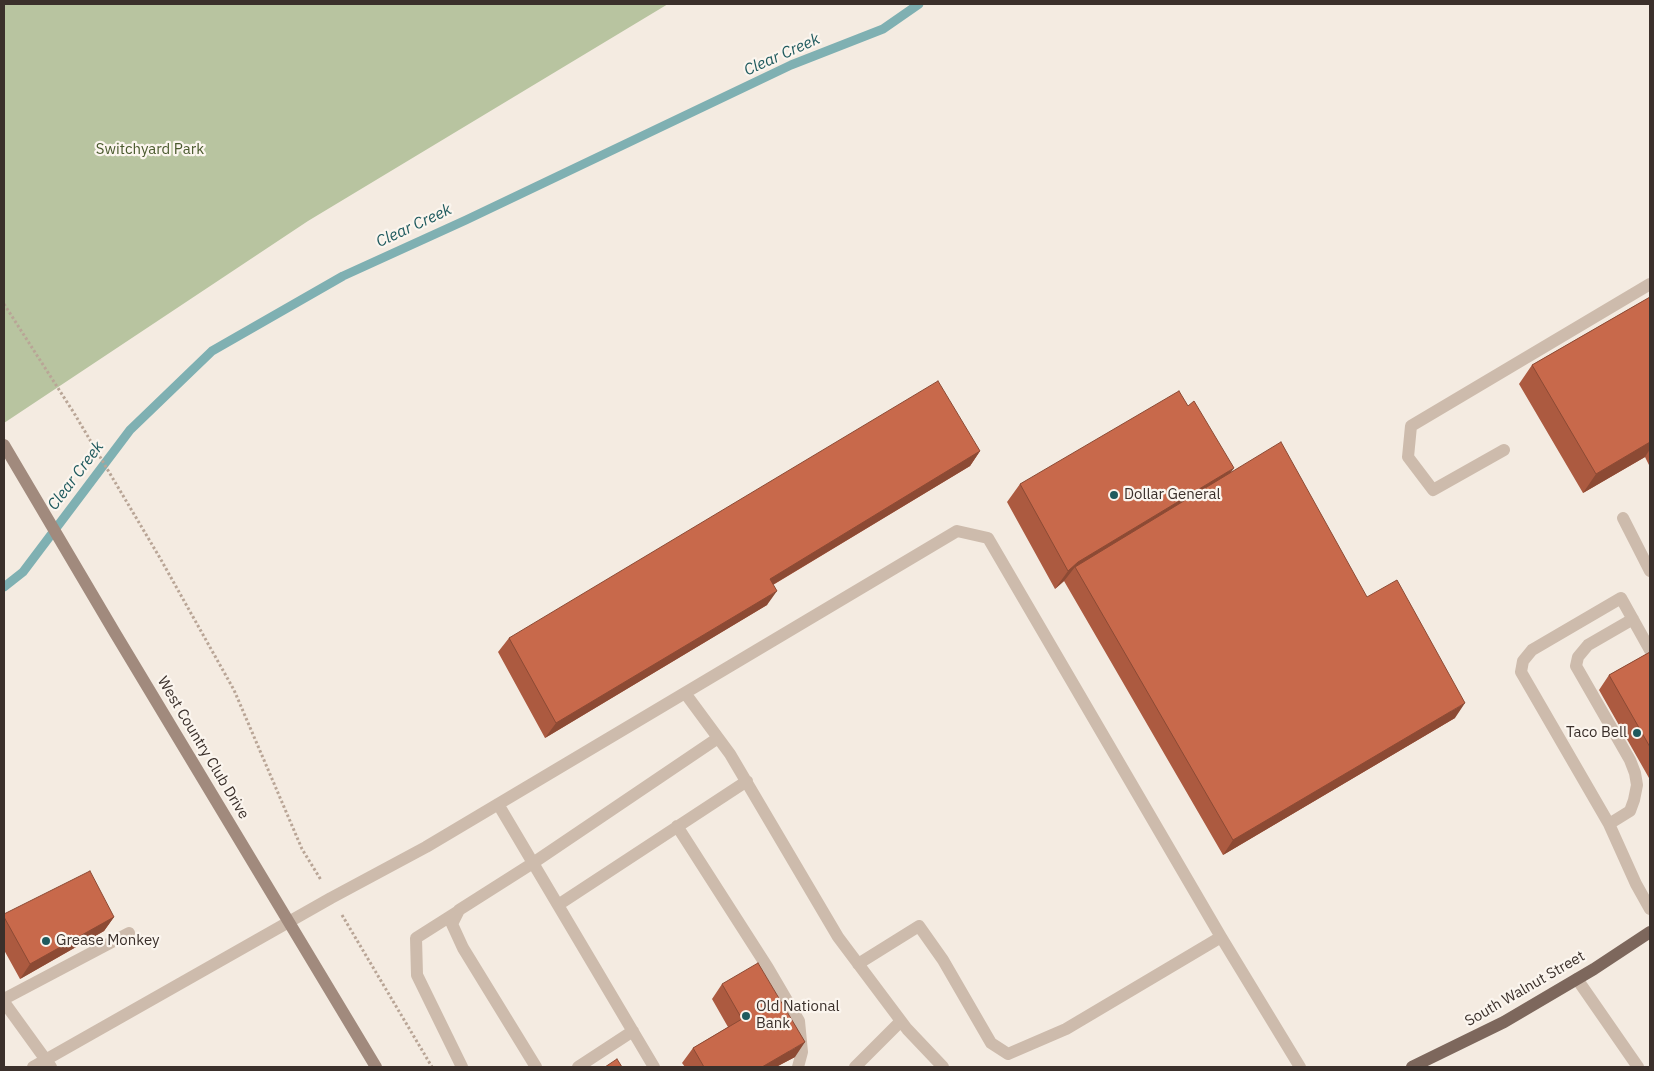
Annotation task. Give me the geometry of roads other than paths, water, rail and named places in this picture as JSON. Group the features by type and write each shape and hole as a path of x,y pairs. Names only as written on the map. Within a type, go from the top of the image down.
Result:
{"main road":[{"name":"West Country Club Drive","path":"4,445 26,485 376,1067"},
{"name":"South Walnut Street","path":"1412,1067 1426,1064 1504,1022 1577,979 1650,932"}],"lane":[{"path":"1504,450 1433,490 1408,457 1411,426 1650,284"},
{"path":"1623,518 1650,571"},
{"path":"33,1067 48,1064 289,922 426,847 957,531 988,538 1221,937 1300,1067"},
{"path":"1650,650 1621,598 1532,650 1523,661 1521,672 1609,824 1636,884 1650,908"},
{"path":"1609,824 1630,811 1636,785 1635,773 1630,760 1576,666 1578,657 1588,645 1633,619"},
{"path":"686,693 747,780 838,937 901,1021 943,1067"},
{"path":"462,1067 417,975 416,938 533,863 718,738"},
{"path":"558,905 747,780"},
{"path":"498,804 654,1067"},
{"path":"677,826 768,968 798,1021 802,1052 798,1067"},
{"path":"459,910 452,924 463,948 536,1067"},
{"path":"858,964 918,926 943,960 991,1043 1008,1054 1066,1029 1221,937"},
{"path":"48,1064 4,1000 129,933"},
{"path":"1577,979 1638,1067"},
{"path":"855,1067 901,1021"},
{"path":"578,1067 633,1032"}],"waterway":[{"name":"Clear Creek","path":"4,587 23,572 130,430 212,351 343,276 466,220 791,65 883,29 919,4"}],"place":[{"name":"Dollar General","path":"1114,495"},
{"name":"Taco Bell","path":"1637,733"},
{"name":"Grease Monkey","path":"46,941"},
{"name":"Old National Bank","path":"746,1016"}],"park label":[{"name":"Switchyard Park","path":"150,150"}]}
